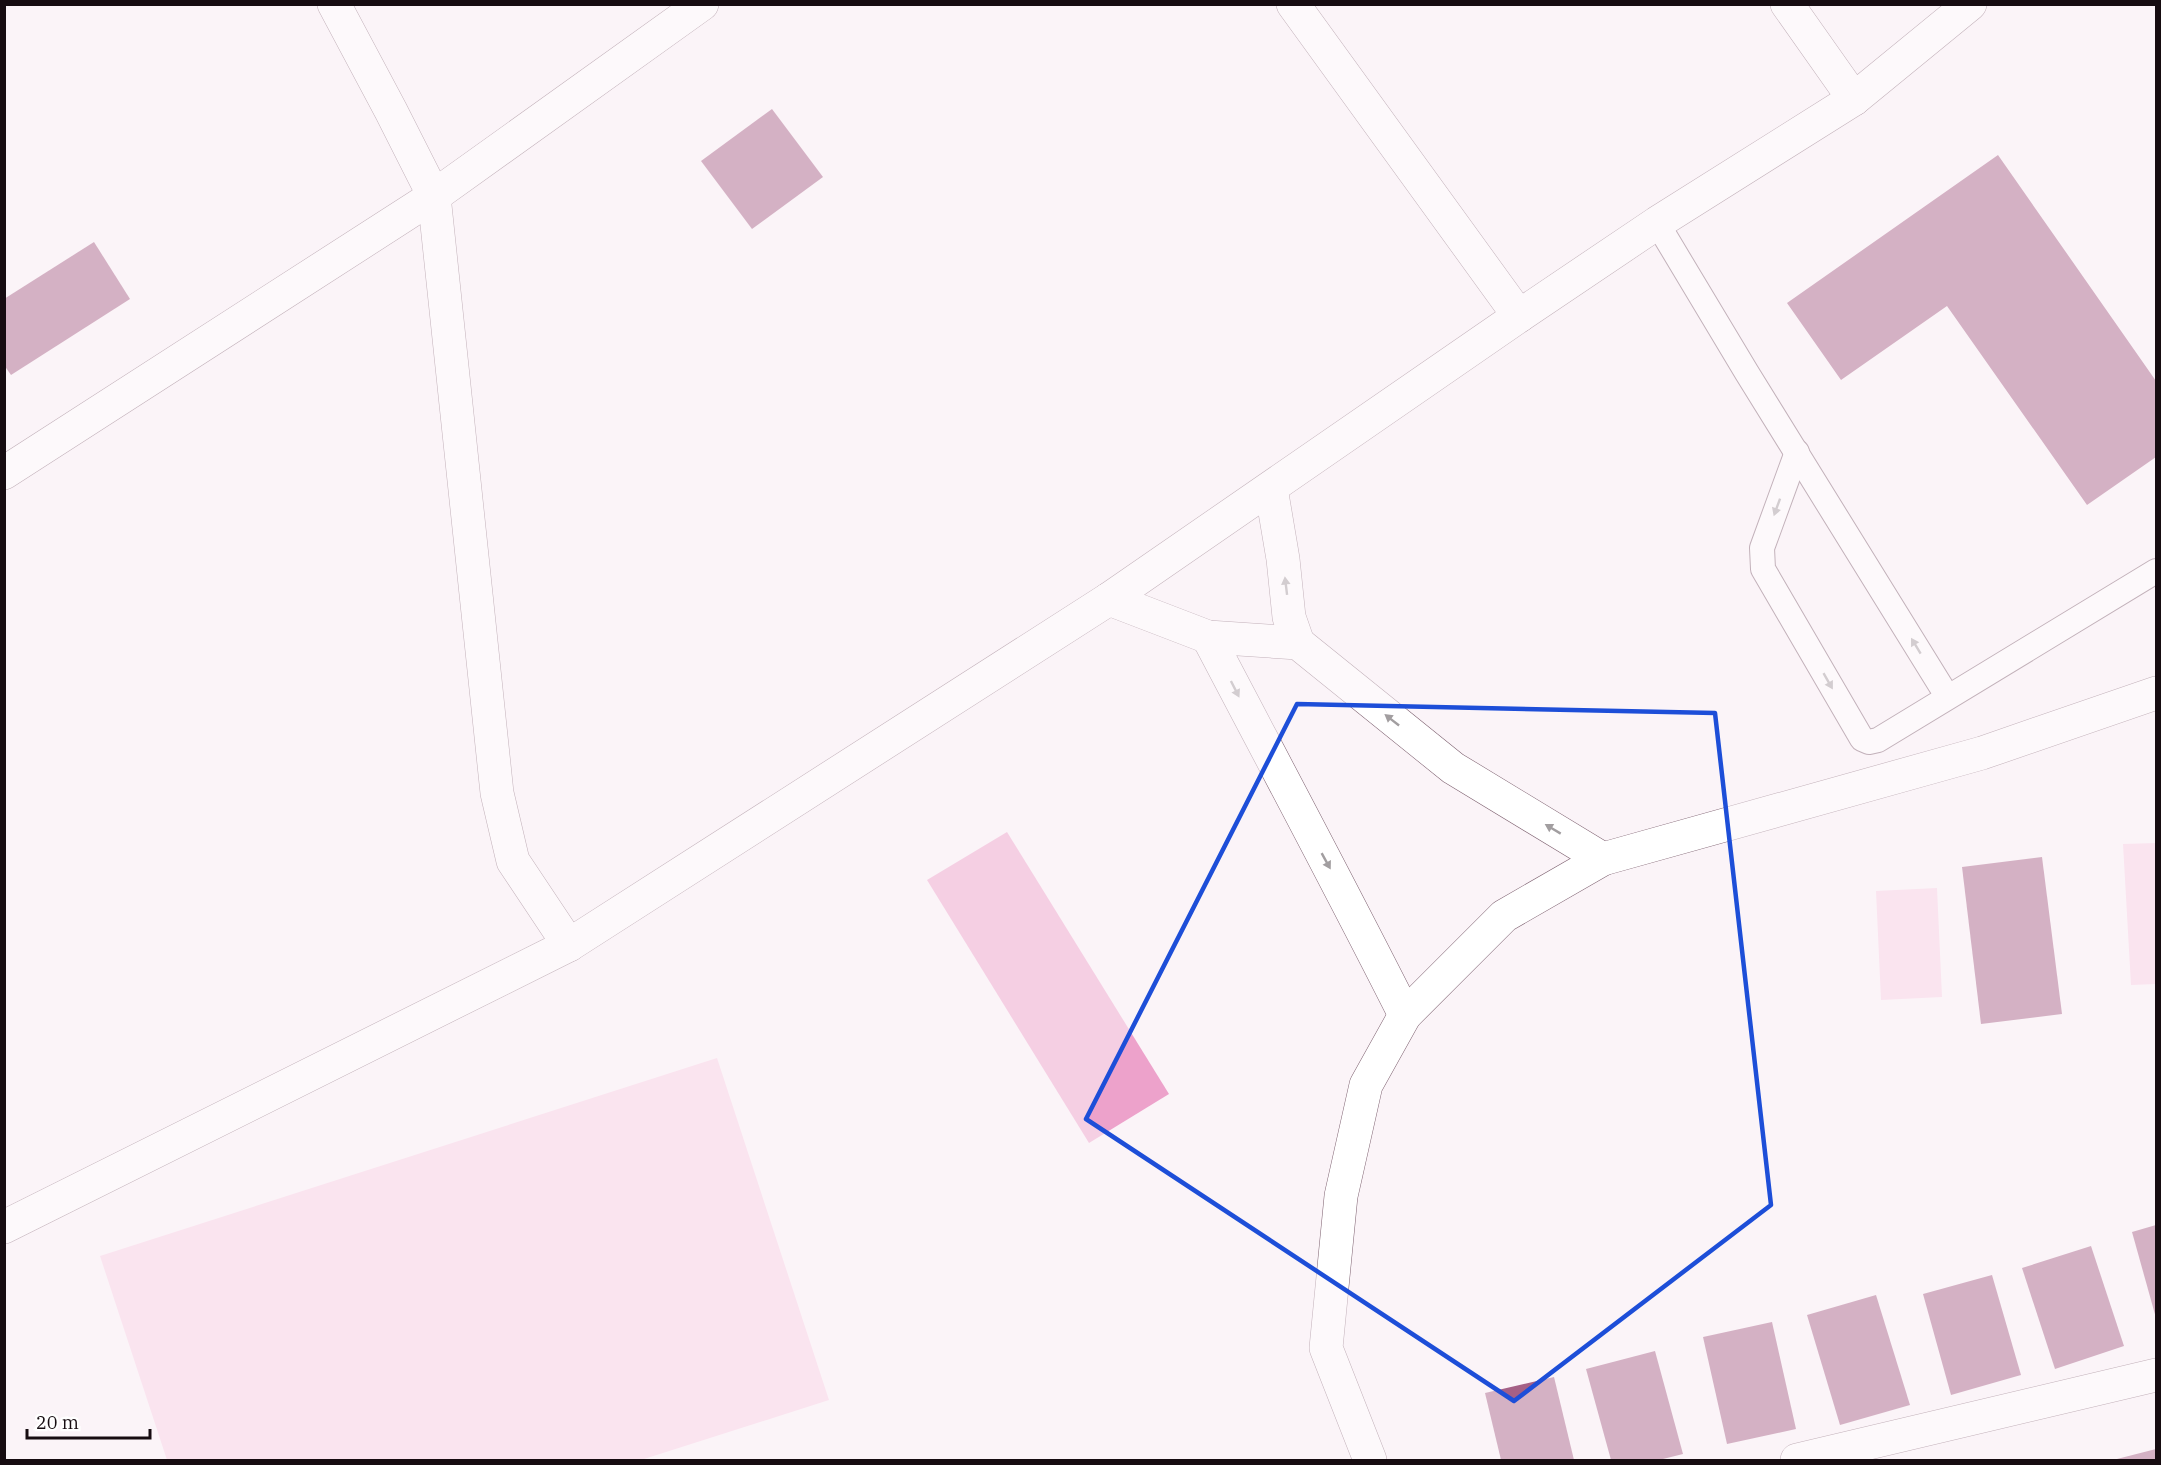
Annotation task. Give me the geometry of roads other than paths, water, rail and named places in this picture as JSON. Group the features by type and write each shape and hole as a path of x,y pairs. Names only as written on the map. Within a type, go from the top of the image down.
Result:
{"street":[{"path":"334,4 434,196 497,793 513,861 569,945"},
{"path":"4,473 434,196 702,4"},
{"path":"1293,4 1519,316"},
{"path":"1787,4 1854,99"},
{"path":"4,1227 569,945 1109,599 1657,223 1854,99 1970,4"},
{"path":"1271,488 1289,617 1298,643 1453,768 1603,859"},
{"path":"1109,599 1208,637 1298,643"},
{"path":"1208,637 1405,1015"},
{"path":"1370,1461 1326,1348 1341,1196 1366,1086 1405,1015 1504,916 1603,859 1982,753 2157,693"},
{"path":"1797,1461 2157,1375"}],"lane":[{"path":"1657,223 1947,696"},
{"path":"1797,452 1762,548 1763,569 1862,739 1869,742 1878,740 1947,696 2157,572"}]}
